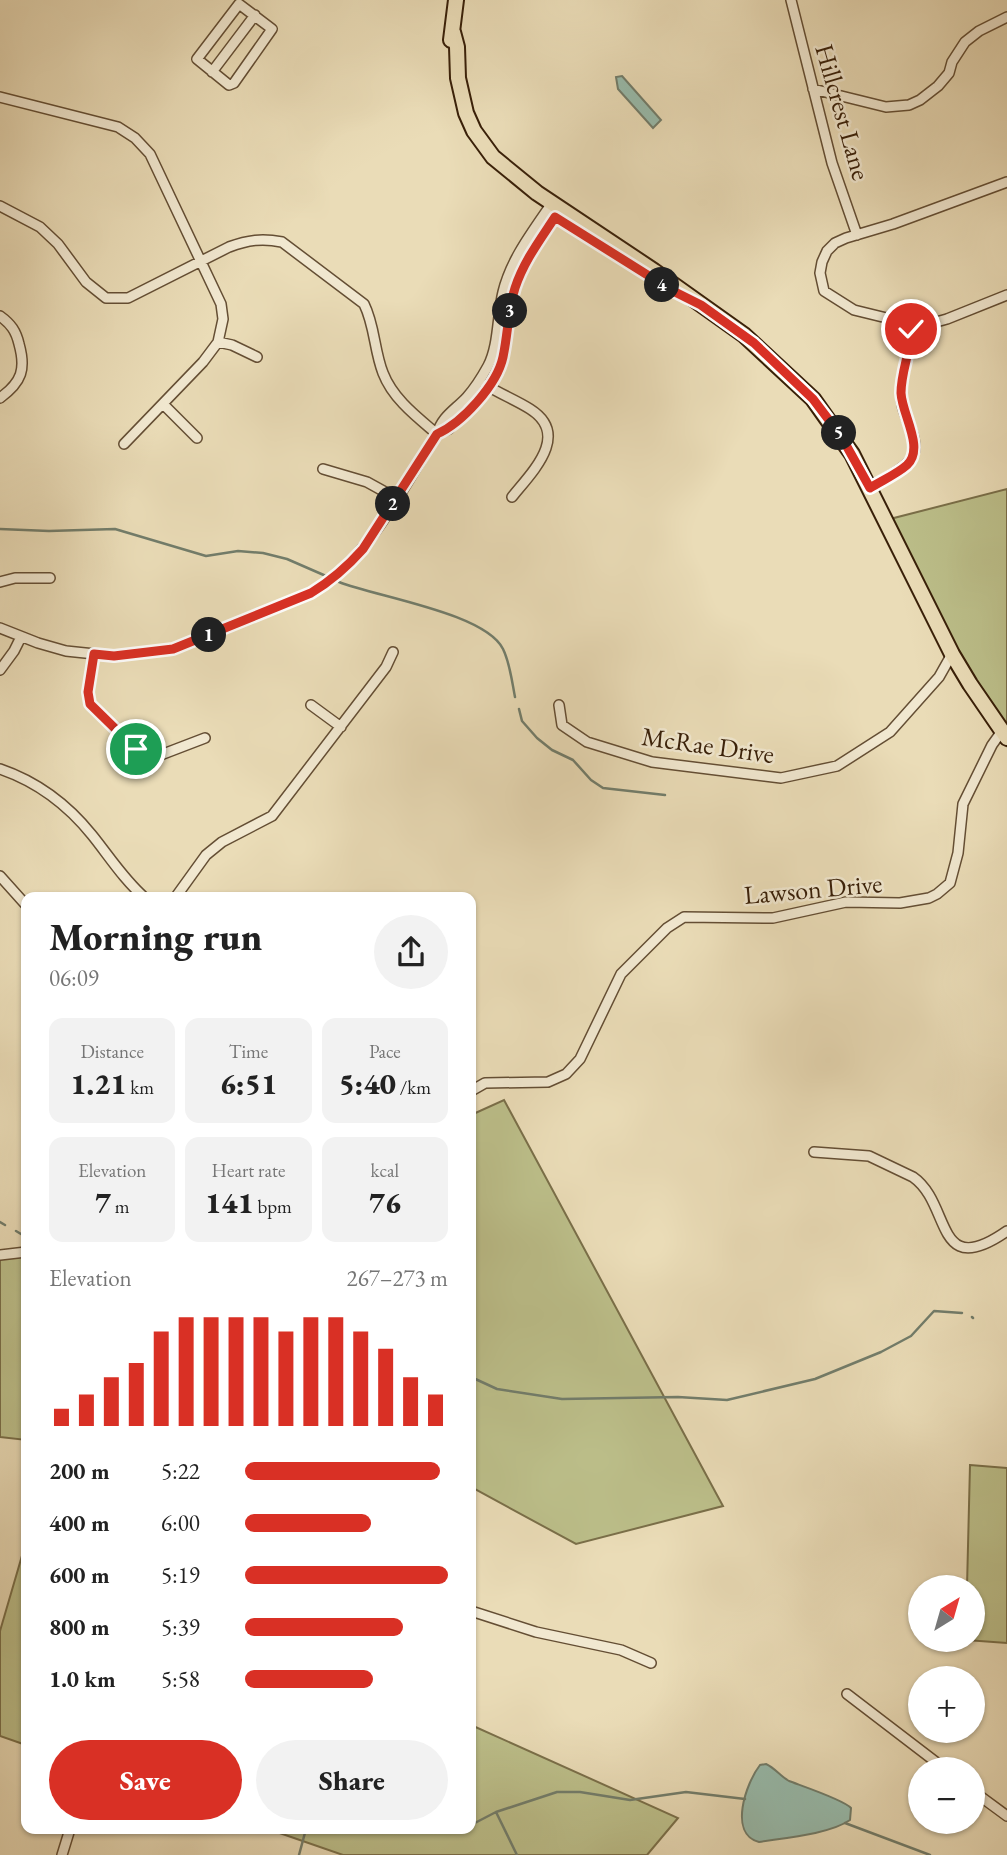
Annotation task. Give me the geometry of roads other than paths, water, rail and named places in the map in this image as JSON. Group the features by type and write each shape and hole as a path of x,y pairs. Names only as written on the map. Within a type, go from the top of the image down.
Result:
{"main road":[{"path":"456,0 453,32 457,47 460,90 474,131 503,166 554,210 701,305 754,343 813,399 841,436 870,488 952,654 1004,734"}],"street":[{"name":"Hillcrest Lane","path":"791,0 832,163 857,235"},
{"path":"239,2 255,15 272,29 234,83 229,85 197,59 239,2"},
{"path":"212,72 255,15"},
{"path":"813,89 886,107 909,105 938,86 949,73 965,42 979,31 1007,17"},
{"path":"0,97 118,127 135,138 150,154 221,304 223,319 218,342 203,362 124,444"},
{"path":"870,488 907,464 913,455 915,443 904,416 901,389 911,345 911,329 903,322 854,310 824,291 820,273 822,262 835,243 1007,182"},
{"path":"0,206 40,227 58,244 86,282 106,298 128,298 246,241 265,239 282,242 364,304 371,319 382,372 389,385 407,407 437,434"},
{"path":"0,628 66,650 94,654 114,656 173,649 311,593 330,582 363,549 437,434 441,421 480,381 492,359 505,283 521,250 554,210"},
{"path":"437,434 449,429 489,387 503,359 512,297 521,273 554,210"},
{"path":"911,329 1007,295"},
{"path":"0,316 15,330 24,367 14,387 0,398"},
{"path":"218,342 232,345 257,357"},
{"path":"480,381 531,410 546,428 548,439 542,460 512,497"},
{"path":"163,404 197,438"},
{"path":"323,469 367,482 396,498"},
{"path":"0,582 15,578 50,578"},
{"path":"0,670 14,652 21,637"},
{"path":"179,892 206,855 222,842 272,816 386,667 393,652"},
{"path":"94,654 88,683 90,704 136,749 158,756 205,738"},
{"name":"McRae Drive","path":"559,705 562,725 587,742 652,762 781,778 836,766 890,732 939,677 952,654"},
{"path":"311,705 341,727"},
{"name":"Lawson Drive","path":"476,1088 485,1083 536,1084 566,1074 580,1059 621,974 667,928 684,917 773,918 846,902 900,903 937,894 950,883 958,853 963,804 992,745 1004,734"},
{"path":"0,769 46,790 71,811 139,892"},
{"path":"0,876 21,899"},
{"path":"814,1152 869,1156 913,1177 919,1181 932,1201 946,1233 961,1246 986,1245 1007,1231"},
{"path":"0,1255 21,1253"},
{"path":"476,1613 536,1632 621,1650 651,1663"},
{"path":"847,1694 929,1757"},
{"path":"985,1799 1007,1816"},
{"path":"62,1855 68,1834"}],"waterway":[{"path":"0,529 115,529 206,556 238,551 263,553 287,559 326,576"},
{"path":"339,582 453,616 492,636 505,654 515,697"},
{"path":"519,709 522,721 537,738 552,750 573,760 591,780 603,788 665,795"},
{"path":"0,1222 5,1225"},
{"path":"16,1231 21,1234"},
{"path":"476,1379 497,1389 562,1399 678,1397 727,1400 815,1379 881,1352 911,1336 934,1311 962,1313"},
{"path":"476,1822 496,1812 557,1792 580,1792 630,1800 686,1792 745,1799"},
{"path":"496,1812 517,1855"},
{"path":"845,1823 930,1855"},
{"path":"299,1855 305,1834"}]}
